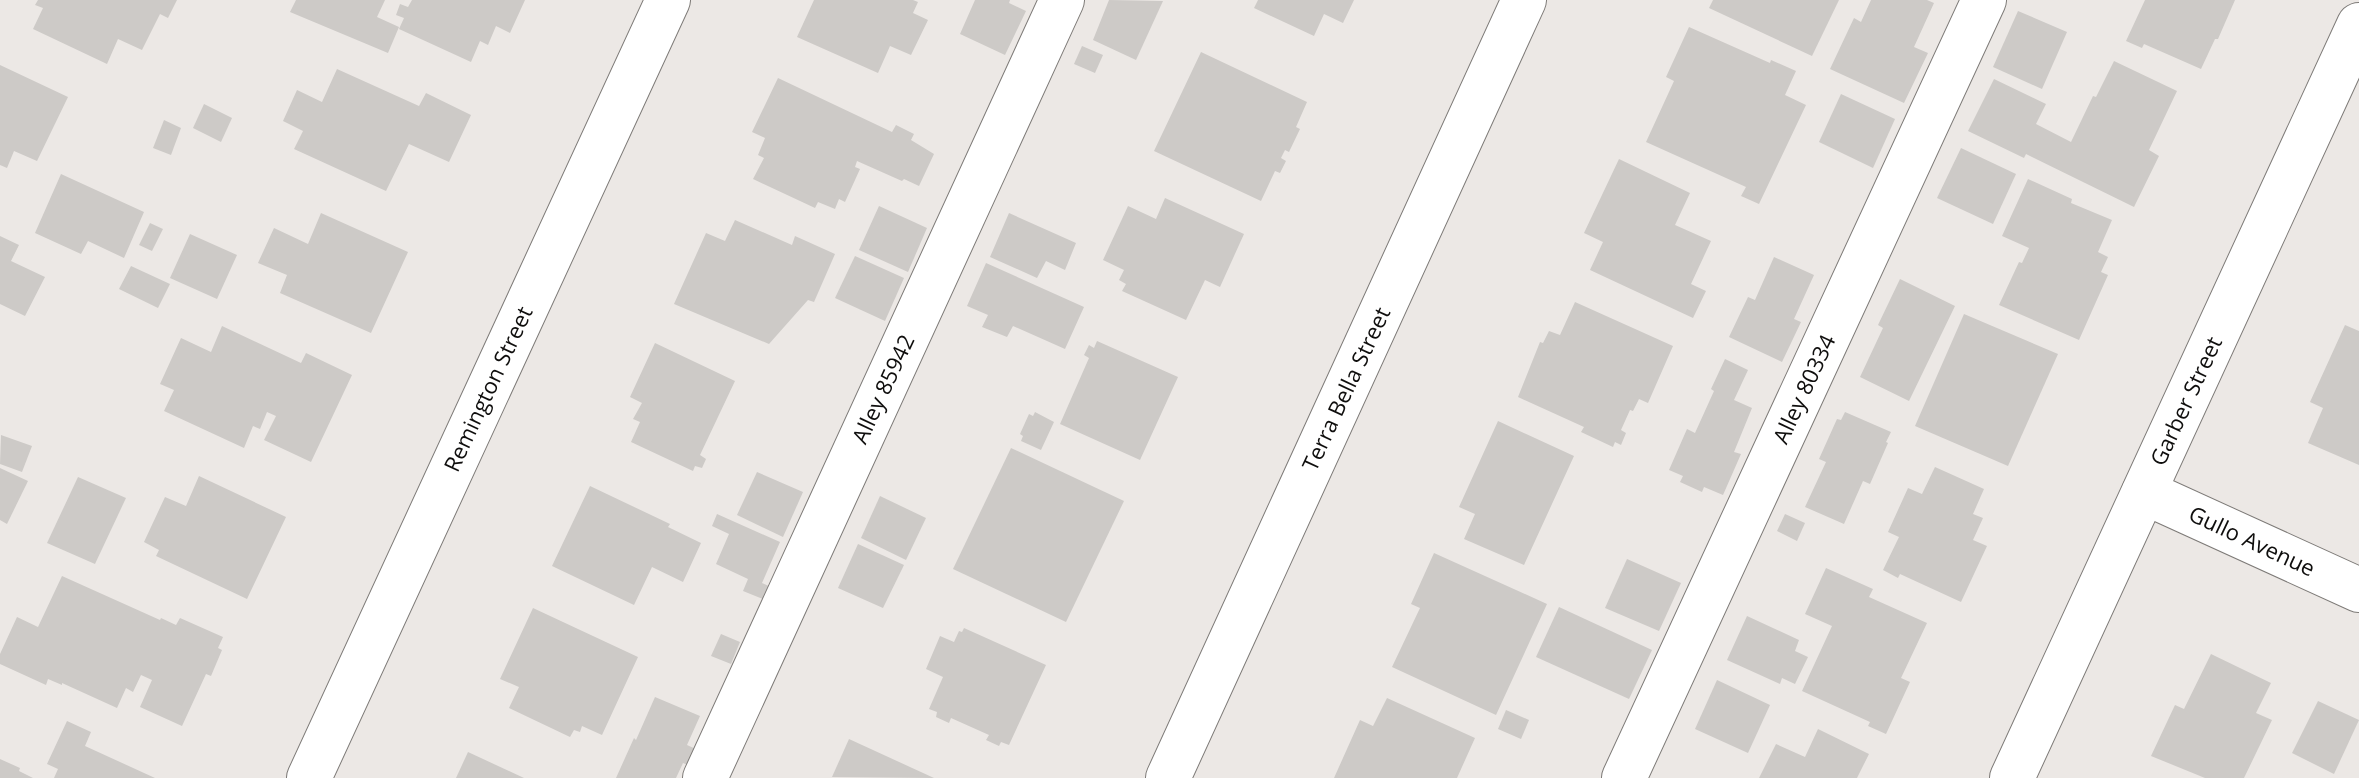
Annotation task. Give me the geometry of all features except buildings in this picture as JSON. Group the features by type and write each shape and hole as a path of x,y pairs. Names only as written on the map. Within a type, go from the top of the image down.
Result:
{"street":[{"name":"Remington Street","path":"309,778 668,0"},
{"name":"Alley 85942","path":"705,778 1062,0"},
{"name":"Terra Bella Street","path":"1168,778 1524,0"},
{"name":"Alley 80334","path":"1624,778 1984,0"},
{"name":"Garber Street","path":"2012,778 2359,25"},
{"name":"Gullo Avenue","path":"2144,492 2359,590"}]}
